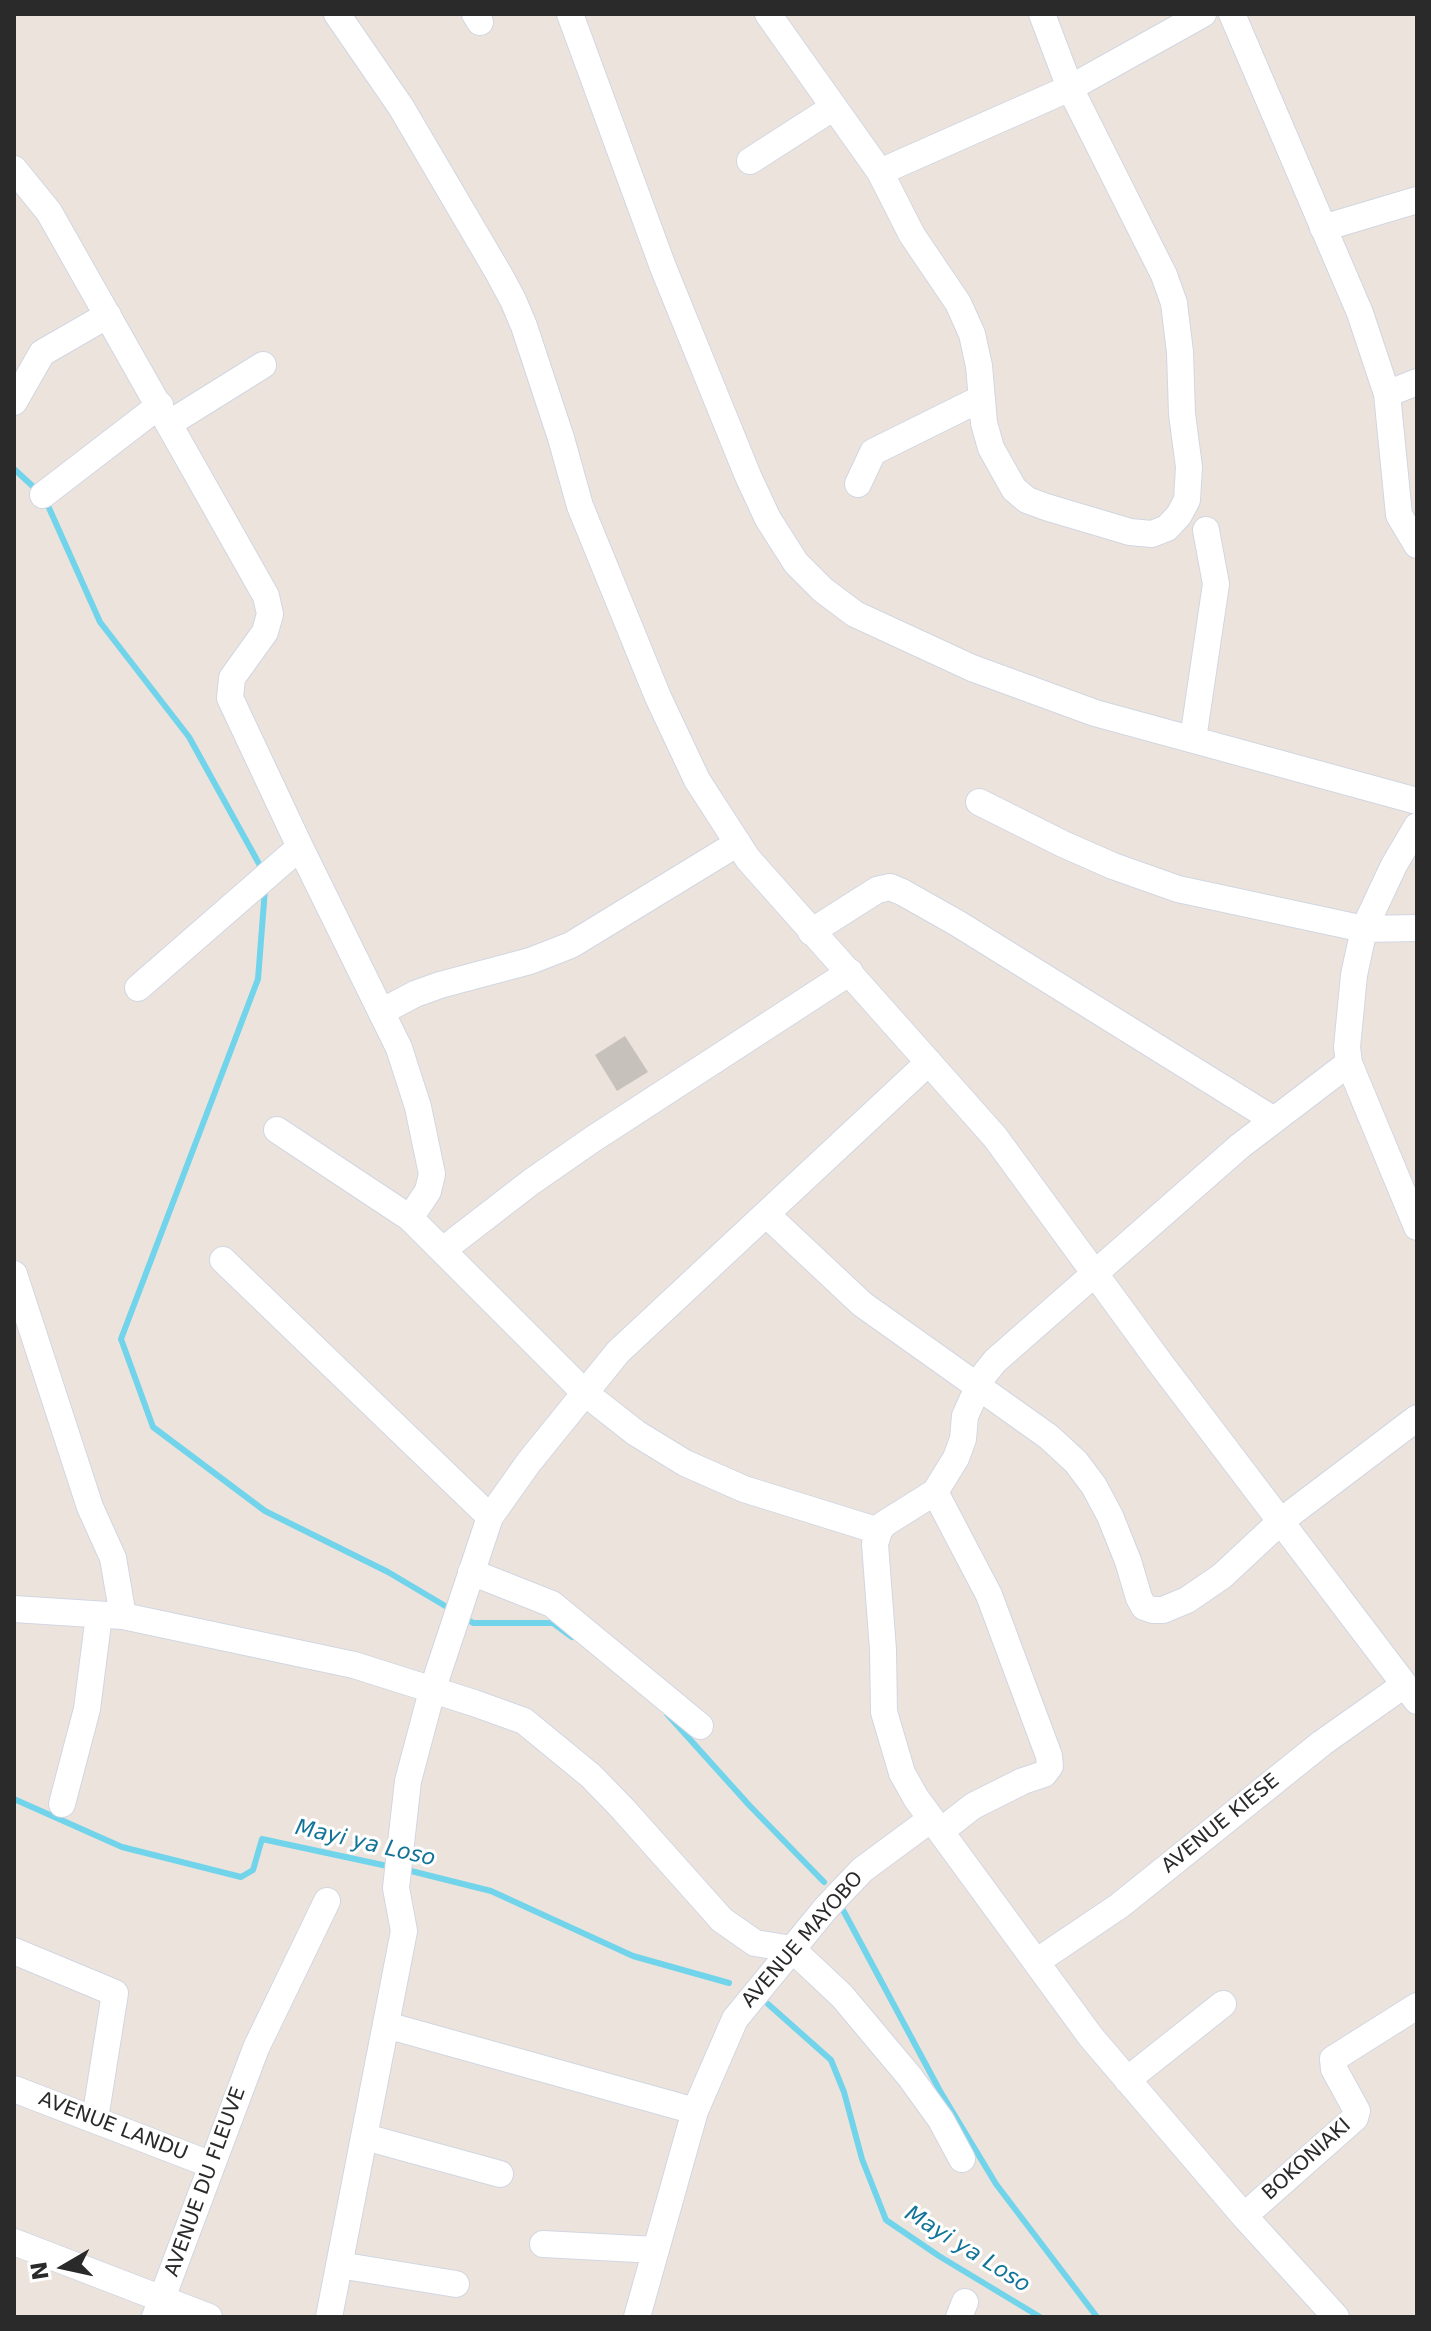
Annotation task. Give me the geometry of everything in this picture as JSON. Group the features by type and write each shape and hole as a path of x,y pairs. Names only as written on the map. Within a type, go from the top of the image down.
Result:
{"street":[{"path":"337,14 401,107 513,300 552,410 580,506 658,697 697,780 748,859 995,1137 1411,1693"},
{"path":"570,14 663,267 748,476 768,519 796,563 823,590 855,614 972,668 1095,713 1417,801"},
{"path":"768,14 880,172 912,235 968,323 977,355 984,423 991,448 1014,489 1027,500 1130,532 1152,534 1167,528 1187,500 1189,467 1174,303 1164,275 1070,88 1042,14"},
{"path":"880,172 1070,88 1203,14"},
{"path":"1232,14 1360,313 1387,394 1399,515 1417,545"},
{"path":"750,161 834,107"},
{"path":"14,169 49,212 266,596 270,614 265,632 232,678 230,698 399,1048 418,1107 432,1174 428,1191 410,1218"},
{"path":"1323,228 1417,200"},
{"path":"14,402 42,353 108,315"},
{"path":"43,495 165,414 263,365"},
{"path":"1387,394 1417,382"},
{"path":"858,484 873,452 982,398"},
{"path":"1193,739 1216,584 1206,530"},
{"path":"979,802 1100,861 1178,889 1364,929 1417,928"},
{"path":"1417,826 1394,865 1364,929 1348,1014 1347,1047 1349,1063 1417,1227"},
{"path":"381,1012 428,989 530,961 571,945 738,843"},
{"path":"138,988 300,847"},
{"path":"811,932 877,890 890,887 957,923 1274,1120"},
{"path":"443,1250 593,1139 850,972"},
{"path":"329,2317 404,1931 396,1888 408,1781 432,1691 490,1517 529,1462 618,1352 929,1062"},
{"path":"1336,2317 1244,2216 1091,2037 916,1798 902,1773 884,1712 875,1544 884,1524 935,1492 956,1458 963,1439 965,1416 977,1388 995,1361 1240,1146 1349,1063"},
{"path":"277,1130 410,1218 585,1393 636,1433 685,1463 744,1489 879,1531"},
{"path":"766,1214 862,1304 1049,1437 1087,1474 1110,1516 1139,1598 1144,1607 1153,1610 1163,1610 1187,1600 1222,1576 1281,1521 1417,1418"},
{"path":"223,1260 490,1517"},
{"path":"14,1274 90,1507 113,1558 111,1616 62,1804"},
{"name":"AVENUE MAYOBO","path":"637,2317 695,2111 735,2019 826,1908 862,1870 936,1825 1023,1781 1044,1774 1050,1766 1049,1756 989,1595 935,1492"},
{"path":"471,1572 552,1604 700,1726"},
{"path":"14,1609 111,1616 354,1665 524,1721 602,1787 722,1920 755,1943 792,1949 842,1996 910,2077 941,2120 962,2159"},
{"name":"AVENUE KIESE","path":"1036,1962 1119,1906 1322,1743 1411,1693"},
{"name":"AVENUE DU FLEUVE","path":"159,2308 256,2048 327,1901"},
{"path":"14,1951 115,1993 95,2119"},
{"path":"1127,2080 1223,2004"},
{"name":"BOKONIAKI","path":"1244,2216 1355,2118 1357,2111 1334,2069 1333,2059 1417,2006"},
{"path":"386,2025 695,2111"},
{"name":"AVENUE LANDU","path":"14,2089 212,2165"},
{"path":"365,2137 500,2174"},
{"path":"14,2242 159,2308 209,2317"},
{"path":"543,2244 656,2250"},
{"path":"339,2265 456,2284"}],"building":[{"path":"625,1036 648,1072 617,1091 595,1055"}],"waterway":[{"path":"14,469 38,491"},
{"path":"45,499 100,622 189,737 263,871"},
{"path":"265,889 258,979 121,1339 153,1427 265,1511 388,1572 452,1610"},
{"path":"465,1618 473,1623 553,1623 572,1637"},
{"path":"667,1714 824,1882"},
{"name":"Mayi ya Loso","path":"14,1799 122,1847 241,1877 253,1870 262,1839 392,1867"},
{"name":"Mayi ya Loso","path":"403,1869 491,1891 633,1956 729,1983"},
{"path":"843,1910 940,2091 996,2184 1097,2317"},
{"name":"Mayi ya Loso","path":"768,2004 831,2060 844,2092 862,2159 886,2220 1040,2317"}]}
